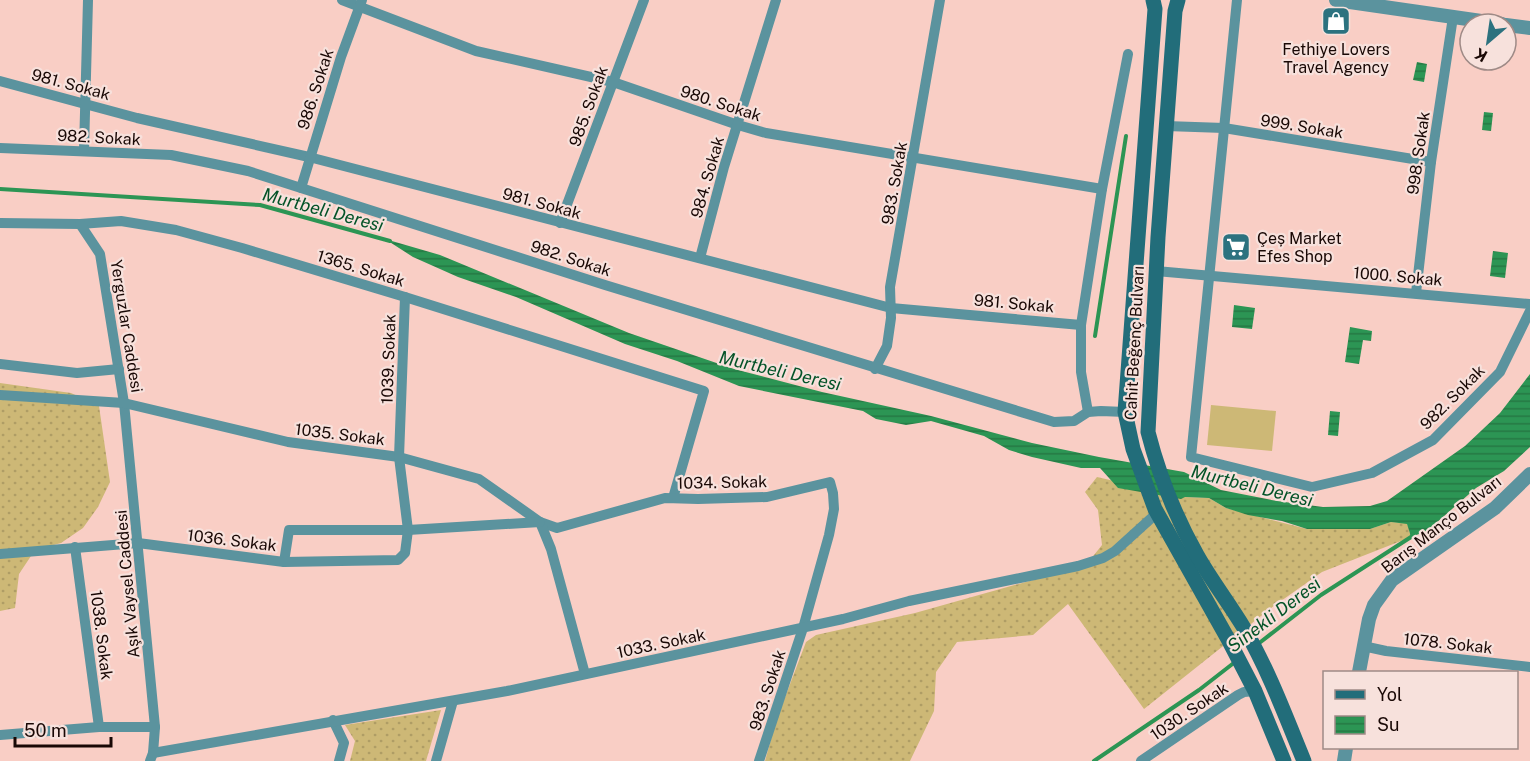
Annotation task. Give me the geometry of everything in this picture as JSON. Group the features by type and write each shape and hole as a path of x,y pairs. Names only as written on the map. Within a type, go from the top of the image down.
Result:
{"main road":[{"name":"Cahit Beğenç Bulvarı","path":"1153,0 1155,9 1152,68 1125,412 1133,449 1156,511 1245,671 1284,761"},
{"name":"Cahit Beğenç Bulvarı","path":"1178,0 1175,11 1155,271 1148,432 1155,461 1174,510 1197,554 1244,629 1306,761"}],"street":[{"path":"84,150 88,0"},
{"name":"980. Sokak","path":"342,0 360,2 476,51 613,82 766,133 1102,189"},
{"name":"985. Sokak","path":"560,223 644,0"},
{"name":"984. Sokak","path":"700,258 724,167 776,0"},
{"name":"983. Sokak","path":"875,369 887,346 891,308 890,287 940,0"},
{"path":"1208,274 1236,0"},
{"path":"1343,1 1458,18"},
{"name":"986. Sokak","path":"300,188 360,2"},
{"name":"998. Sokak","path":"1416,293 1431,162 1453,17"},
{"path":"1088,412 1081,372 1081,325 1102,189 1128,54"},
{"name":"981. Sokak","path":"0,81 137,118 309,157 891,308 1081,325"},
{"name":"999. Sokak","path":"1166,126 1224,128 1431,162"},
{"name":"982. Sokak","path":"0,148 171,155 248,171 875,369 1054,422 1074,421 1088,412 1125,412"},
{"name":"1365. Sokak","path":"0,223 81,224 121,221 177,230 405,297 704,391 673,498"},
{"name":"Yerguzlar Caddesi","path":"81,224 100,254 124,403"},
{"name":"1000. Sokak","path":"1155,271 1530,304"},
{"name":"982. Sokak","path":"1208,274 1191,457 1312,487 1372,473 1433,440 1500,372 1530,311"},
{"name":"1039. Sokak","path":"405,297 399,457 408,530"},
{"path":"0,364 77,373 119,369"},
{"name":"1035. Sokak","path":"0,395 124,403 288,442 399,457 479,479 540,522"},
{"name":"Aşık Vaysel Caddesi","path":"124,403 155,727 151,757"},
{"name":"Barış Manço Bulvarı","path":"1359,671 1369,619 1374,605 1392,580 1495,508 1530,474"},
{"name":"1034. Sokak","path":"540,522 557,528 665,498 767,497 830,483 834,493 834,509 803,628"},
{"name":"1033. Sokak","path":"151,757 333,720 453,701 585,674 843,620 909,601 1078,566 1103,558 1115,550 1156,511"},
{"path":"540,522 551,549 585,674"},
{"name":"1036. Sokak","path":"0,554 138,543 284,562 289,530 408,530 540,522"},
{"path":"284,562 398,560 405,553 408,530"},
{"name":"1038. Sokak","path":"75,547 99,727"},
{"name":"983. Sokak","path":"759,761 803,628"},
{"name":"1078. Sokak","path":"1363,646 1386,651 1530,667"},
{"name":"1030. Sokak","path":"1141,761 1238,695 1255,691"},
{"path":"436,761 453,701"},
{"path":"333,720 344,743 339,761"},
{"path":"0,735 99,727 155,727"}],"shaded area":[{"path":"0,383 71,393 99,406 110,482 98,507 83,528 61,543 35,550 19,574 15,608 0,611"},
{"path":"1211,405 1276,411 1272,451 1207,445"},
{"path":"1097,477 1184,497 1209,498 1226,508 1307,529 1370,529 1391,522 1407,523 1411,537 1322,572 1271,608 1144,709 1068,604 1033,635 957,642 936,672 934,711 910,761 765,761 776,721 806,642 816,635 915,613 1086,565 1102,545 1098,510 1085,492"},
{"path":"441,710 426,761 350,761 355,741 345,725"}],"water":[{"path":"1417,62 1427,64 1424,82 1413,80"},
{"path":"1484,112 1493,113 1491,131 1482,130"},
{"path":"385,239 440,255 629,333 734,369 822,392 931,416 1032,443 1184,472 1221,490 1277,501 1323,507 1370,506 1387,501 1465,446 1500,413 1530,374 1530,447 1504,471 1476,488 1427,531 1411,537 1407,524 1391,522 1370,529 1307,529 1282,521 1248,515 1226,508 1209,498 1185,497 1181,499 1118,488 1100,468 1081,468 1032,457 1009,450 984,436 931,421 906,425 876,419 863,411 739,386 677,361 625,344 516,297 458,277 413,257"},
{"path":"1493,251 1508,253 1505,278 1490,276"},
{"path":"1234,305 1255,308 1252,329 1232,327"},
{"path":"1350,327 1372,331 1371,341 1363,340 1359,364 1345,362"},
{"path":"1330,411 1340,412 1338,436 1328,435"}],"waterway":[{"path":"1095,336 1126,136"},
{"name":"Murtbeli Deresi","path":"0,189 260,205 390,241"},
{"name":"Sinekli Deresi","path":"1258,644 1321,595 1413,534"},
{"name":"Sinekli Deresi","path":"1094,761 1199,690 1235,662"}],"place":[{"name":"Fethiye Lovers Travel Agency","path":"1336,21"},
{"name":"Çeș Market Efes Shop","path":"1236,247"}]}
